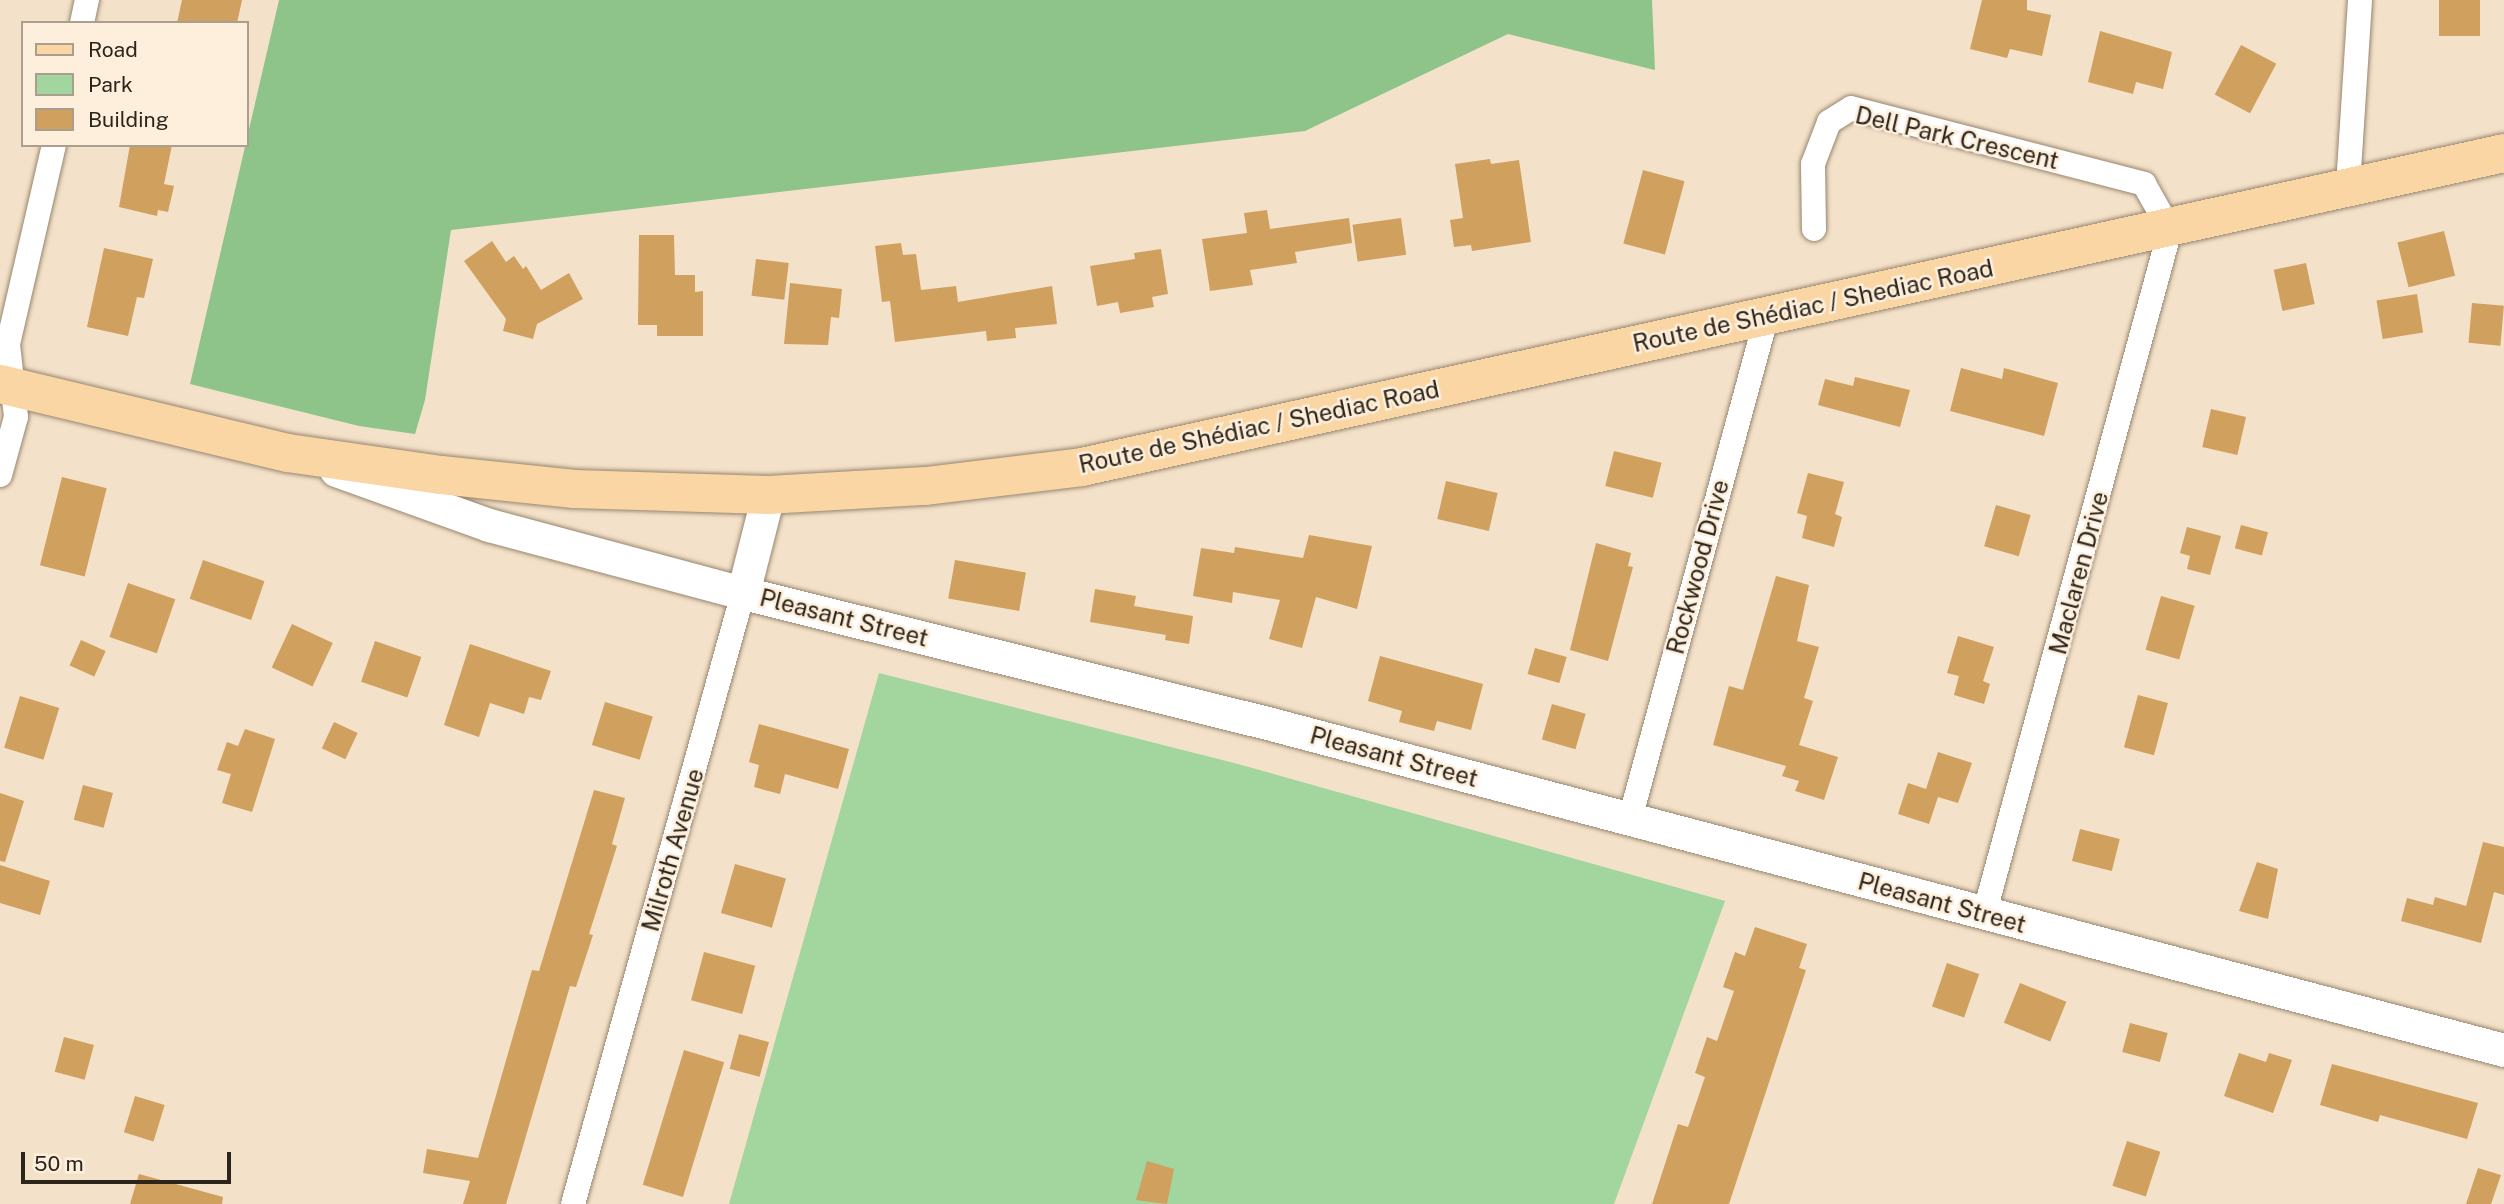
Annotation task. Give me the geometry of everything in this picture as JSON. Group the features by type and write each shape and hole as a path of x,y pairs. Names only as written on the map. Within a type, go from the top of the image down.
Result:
{"main road":[{"name":"Route de Shédiac / Shediac Road","path":"5,385 288,453 574,489 768,495 926,486 1082,467 1767,315 2171,230 2348,186 2504,153"}],"street":[{"path":"82,21 87,0"},
{"path":"2348,186 2360,0"},
{"name":"Dell Park Crescent","path":"1814,229 1813,164 1829,122 1851,108 2144,184 2171,230"},
{"path":"0,475 16,417 5,385 8,344 54,147"},
{"name":"Maclaren Drive","path":"1984,915 2171,230"},
{"name":"Rockwood Drive","path":"1630,818 1767,315"},
{"name":"Pleasant Street","path":"288,453 489,524 743,593 1630,818 1984,915 2504,1050"},
{"name":"Milroth Avenue","path":"573,1204 768,495"}],"green space":[{"path":"279,0 1652,0 1655,70 1508,34 1305,131 451,230 425,400 415,434 359,426 190,384 245,147 248,147 248,134"},
{"path":"879,673 1238,764 1725,901 1614,1204 729,1204"}],"building":[{"path":"182,0 242,0 237,21 177,21"},
{"path":"1982,0 2027,0 2027,10 2051,15 2042,56 2010,49 2007,58 1970,49"},
{"path":"2439,0 2480,0 2480,36 2439,36"},
{"path":"2100,31 2172,52 2163,89 2136,82 2133,94 2088,82"},
{"path":"2241,45 2276,64 2250,113 2215,94"},
{"path":"130,147 172,147 164,184 174,186 168,212 158,210 157,216 119,207"},
{"path":"1490,159 1491,164 1519,160 1531,242 1472,251 1471,245 1454,247 1450,220 1463,218 1455,164"},
{"path":"1643,170 1685,181 1665,255 1623,243"},
{"path":"1267,210 1270,229 1349,218 1352,243 1295,252 1297,263 1250,270 1253,285 1210,291 1202,239 1247,233 1244,213"},
{"path":"1401,218 1406,255 1358,261 1352,225"},
{"path":"2444,231 2455,276 2409,287 2397,243"},
{"path":"639,235 674,235 675,275 695,275 695,292 703,291 703,336 657,336 657,325 638,325"},
{"path":"492,241 506,262 514,256 523,269 526,266 541,290 569,273 583,299 537,324 533,339 503,331 506,319 464,261"},
{"path":"901,243 903,255 916,254 921,290 956,286 958,302 1052,286 1057,324 1015,328 1016,338 987,341 986,331 895,342 890,301 882,302 875,246"},
{"path":"104,248 153,259 144,298 137,297 128,336 87,327"},
{"path":"1161,249 1168,294 1152,297 1154,307 1120,313 1118,302 1097,306 1090,266 1135,259 1134,253"},
{"path":"756,259 789,263 784,300 751,296"},
{"path":"2306,263 2315,304 2282,311 2274,270"},
{"path":"790,283 842,289 839,318 831,317 828,345 784,344"},
{"path":"2417,294 2423,333 2383,339 2377,300"},
{"path":"2472,303 2504,306 2500,346 2469,343"},
{"path":"1961,368 2002,379 2004,368 2058,383 2044,436 1950,411"},
{"path":"1855,377 1910,390 1900,427 1818,405 1825,379 1853,386"},
{"path":"2211,409 2246,417 2237,455 2202,447"},
{"path":"1614,451 1662,463 1653,498 1605,486"},
{"path":"1808,473 1844,482 1835,514 1842,517 1834,547 1802,538 1807,516 1797,513"},
{"path":"62,477 107,488 85,576 40,565"},
{"path":"1446,481 1498,493 1489,531 1437,519"},
{"path":"1996,505 2031,515 2019,556 1984,546"},
{"path":"2241,525 2268,532 2262,555 2235,548"},
{"path":"2187,527 2221,536 2210,575 2187,569 2190,556 2180,553"},
{"path":"1309,535 1372,546 1357,609 1316,597 1302,648 1269,639 1280,600 1233,592 1232,603 1193,596 1201,548 1234,553 1235,547 1303,558"},
{"path":"1596,543 1631,553 1628,566 1633,567 1608,661 1570,650"},
{"path":"203,560 264,581 251,620 190,599"},
{"path":"955,560 1026,573 1019,611 948,598"},
{"path":"1776,576 1809,585 1797,641 1819,647 1804,698 1813,701 1799,745 1838,757 1824,800 1795,791 1799,781 1782,776 1786,766 1713,745 1729,686 1743,690"},
{"path":"128,583 175,599 157,653 109,637"},
{"path":"1095,589 1136,596 1134,606 1193,616 1189,644 1165,640 1166,635 1090,622"},
{"path":"2161,596 2195,606 2179,659 2146,650"},
{"path":"292,624 333,643 312,687 272,668"},
{"path":"1958,636 1994,647 1983,681 1990,684 1984,704 1954,695 1959,676 1947,673"},
{"path":"81,640 106,651 94,677 70,666"},
{"path":"375,641 421,657 407,698 361,682"},
{"path":"470,644 551,671 541,700 529,697 524,714 490,703 479,737 444,725"},
{"path":"1535,648 1567,657 1559,683 1528,674"},
{"path":"1380,656 1483,684 1471,730 1437,721 1434,731 1399,722 1402,711 1368,701"},
{"path":"2138,695 2168,703 2154,755 2124,747"},
{"path":"20,696 59,708 43,760 4,748"},
{"path":"605,702 653,717 640,760 592,745"},
{"path":"1552,704 1586,714 1575,749 1542,740"},
{"path":"334,722 358,733 345,759 322,748"},
{"path":"759,724 849,749 838,789 785,774 780,794 754,787 759,765 749,762"},
{"path":"245,729 275,739 252,812 222,803 231,774 217,770 227,742 238,746"},
{"path":"1938,752 1972,763 1958,803 1938,797 1929,824 1898,814 1908,783 1926,789"},
{"path":"83,785 113,793 104,828 74,820"},
{"path":"594,790 625,798 612,844 617,846 589,934 593,935 576,987 570,986 506,1204 463,1204 470,1181 423,1173 427,1149 478,1158 532,970 539,971"},
{"path":"0,793 24,801 5,862 0,861"},
{"path":"2080,829 2120,839 2112,871 2072,861"},
{"path":"2483,842 2504,847 2504,895 2494,892 2481,943 2401,921 2407,898 2433,905 2435,897 2466,906"},
{"path":"2257,862 2278,869 2268,919 2239,911"},
{"path":"735,864 786,879 772,928 721,913"},
{"path":"0,865 50,881 40,915 0,903"},
{"path":"1755,927 1807,944 1799,968 1806,970 1729,1204 1652,1204 1678,1124 1688,1127 1705,1077 1695,1073 1707,1037 1717,1041 1734,991 1723,987 1735,952 1745,956"},
{"path":"704,952 755,966 742,1014 691,1000"},
{"path":"1947,963 1979,974 1964,1018 1932,1006"},
{"path":"2020,983 2066,1002 2050,1042 2004,1023"},
{"path":"2130,1023 2168,1033 2160,1062 2122,1052"},
{"path":"739,1034 769,1042 760,1077 730,1069"},
{"path":"64,1037 94,1045 85,1080 55,1072"},
{"path":"684,1050 724,1062 683,1197 643,1185"},
{"path":"2239,1053 2266,1062 2269,1053 2292,1060 2273,1113 2224,1096"},
{"path":"2332,1064 2478,1103 2467,1139 2380,1115 2378,1122 2320,1105"},
{"path":"135,1096 165,1105 154,1141 124,1132"},
{"path":"2127,1141 2160,1152 2146,1197 2112,1186"},
{"path":"1147,1161 1174,1169 1167,1204 1136,1200"},
{"path":"2478,1168 2501,1175 2491,1204 2466,1204"},
{"path":"139,1174 223,1197 222,1204 130,1204"}]}
